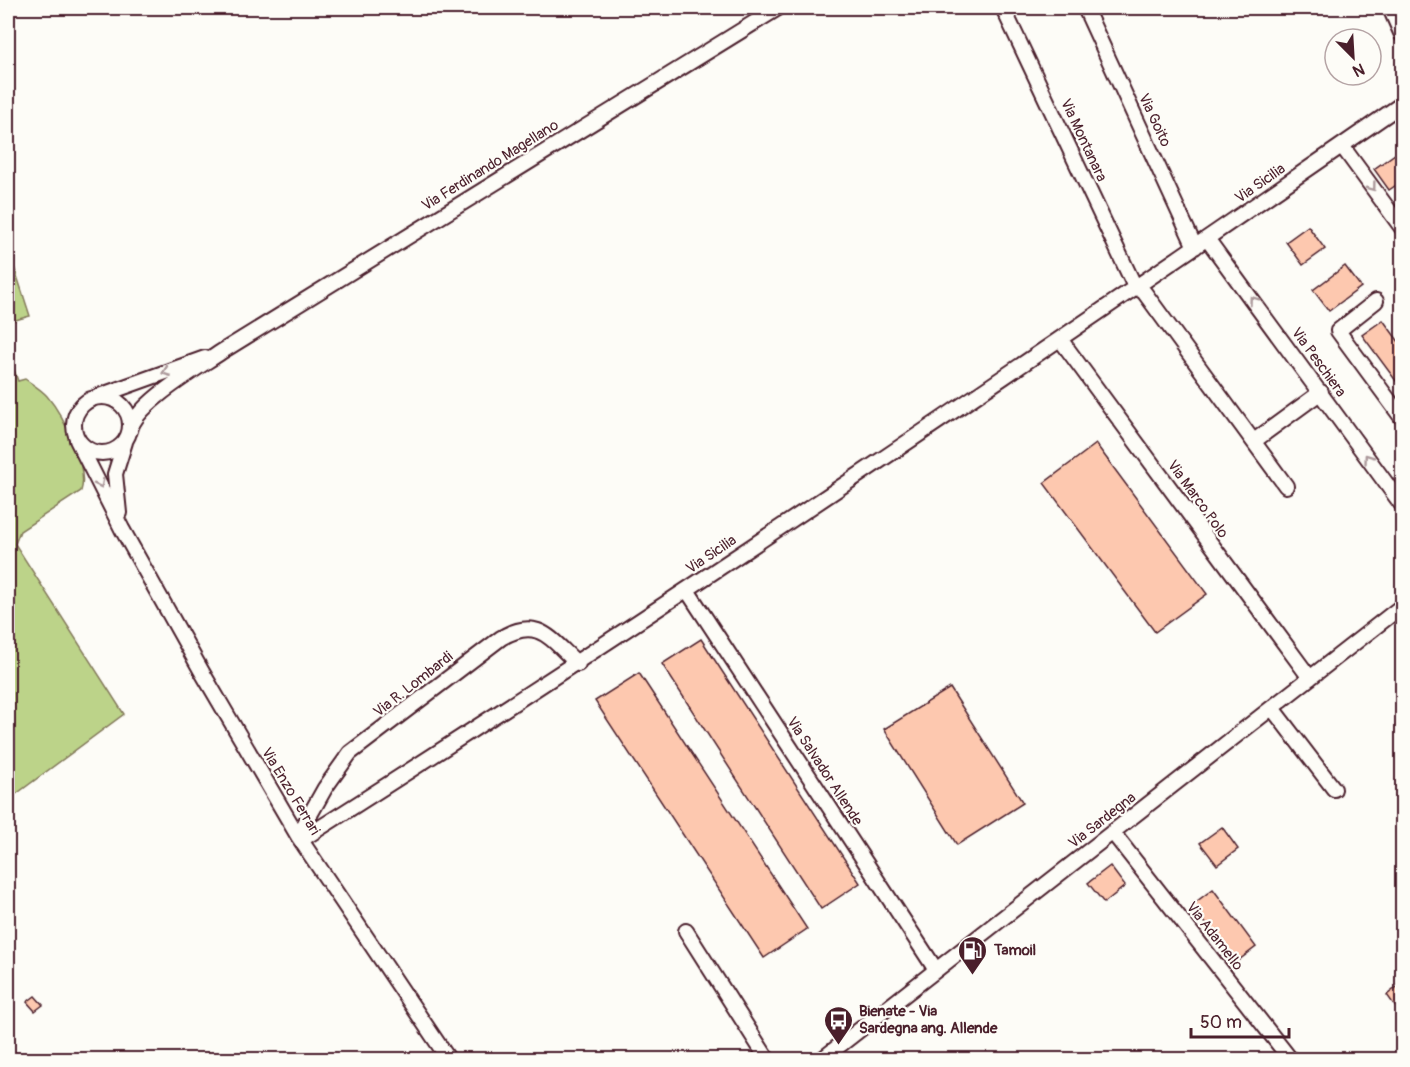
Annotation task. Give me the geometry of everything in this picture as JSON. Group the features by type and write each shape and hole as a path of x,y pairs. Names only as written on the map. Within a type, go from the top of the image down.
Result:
{"street":[{"name":"Via Ferdinando Magellano","path":"127,437 131,422 146,406 221,352 778,8"},
{"name":"Via Montanara","path":"1003,8 1135,288"},
{"name":"Via Goito","path":"1084,8 1196,247"},
{"path":"1390,8 1402,35"},
{"name":"Via Sicilia","path":"300,838 578,664 1208,240 1402,104"},
{"path":"1342,146 1402,228"},
{"name":"Via Peschiera","path":"1208,240 1402,505"},
{"path":"1135,288 1144,292 1286,486"},
{"path":"1376,301 1338,331 1402,418"},
{"name":"Via Marco Polo","path":"1060,339 1310,678"},
{"name":"Via Ferdinando Magellano","path":"99,396 221,352"},
{"path":"1254,441 1321,392"},
{"path":"99,396 108,396 123,406 130,422 127,437 118,448 100,453 91,451 77,440 73,425 77,410 83,403 99,396"},
{"name":"Via Enzo Ferrari","path":"122,529 115,474 127,437"},
{"name":"Via Enzo Ferrari","path":"77,440 122,529 201,672 300,838 449,1059"},
{"name":"Via Salvador Allende","path":"687,590 936,970"},
{"name":"Via Sardegna","path":"821,1059 1402,606"},
{"name":"Via R. Lombardi","path":"300,838 325,788 350,753 501,638 517,629 530,627 543,632 578,664"},
{"path":"1272,708 1334,789"},
{"name":"Via Adamello","path":"1113,833 1291,1059"},
{"path":"686,931 768,1059"}],"green space":[{"path":"8,248 30,316 8,322"},
{"path":"8,353 18,381 25,379 42,391 67,428 78,456 82,481 81,491 20,531 15,544 124,714 8,800"}],"building":[{"path":"1402,149 1402,181 1389,190 1374,169"},
{"path":"1308,226 1325,249 1303,265 1286,242"},
{"path":"1345,266 1361,287 1329,311 1313,290"},
{"path":"1383,320 1402,346 1402,389 1362,335"},
{"path":"1096,444 1207,594 1155,632 1044,483"},
{"path":"701,639 860,883 821,909 662,664"},
{"path":"639,673 807,929 764,958 595,701"},
{"path":"950,688 1023,803 957,845 884,729"},
{"path":"1222,827 1238,849 1217,865 1200,843"},
{"path":"1110,866 1125,886 1104,903 1088,883"},
{"path":"1213,889 1256,947 1235,963 1192,905"},
{"path":"1402,983 1402,1016 1387,995"},
{"path":"35,996 43,1005 35,1011 27,1002"}],"place":[{"name":"Tamoil","path":"973,976"},
{"name":"Bienate - Via Sardegna ang. Allende","path":"838,1046"}]}
